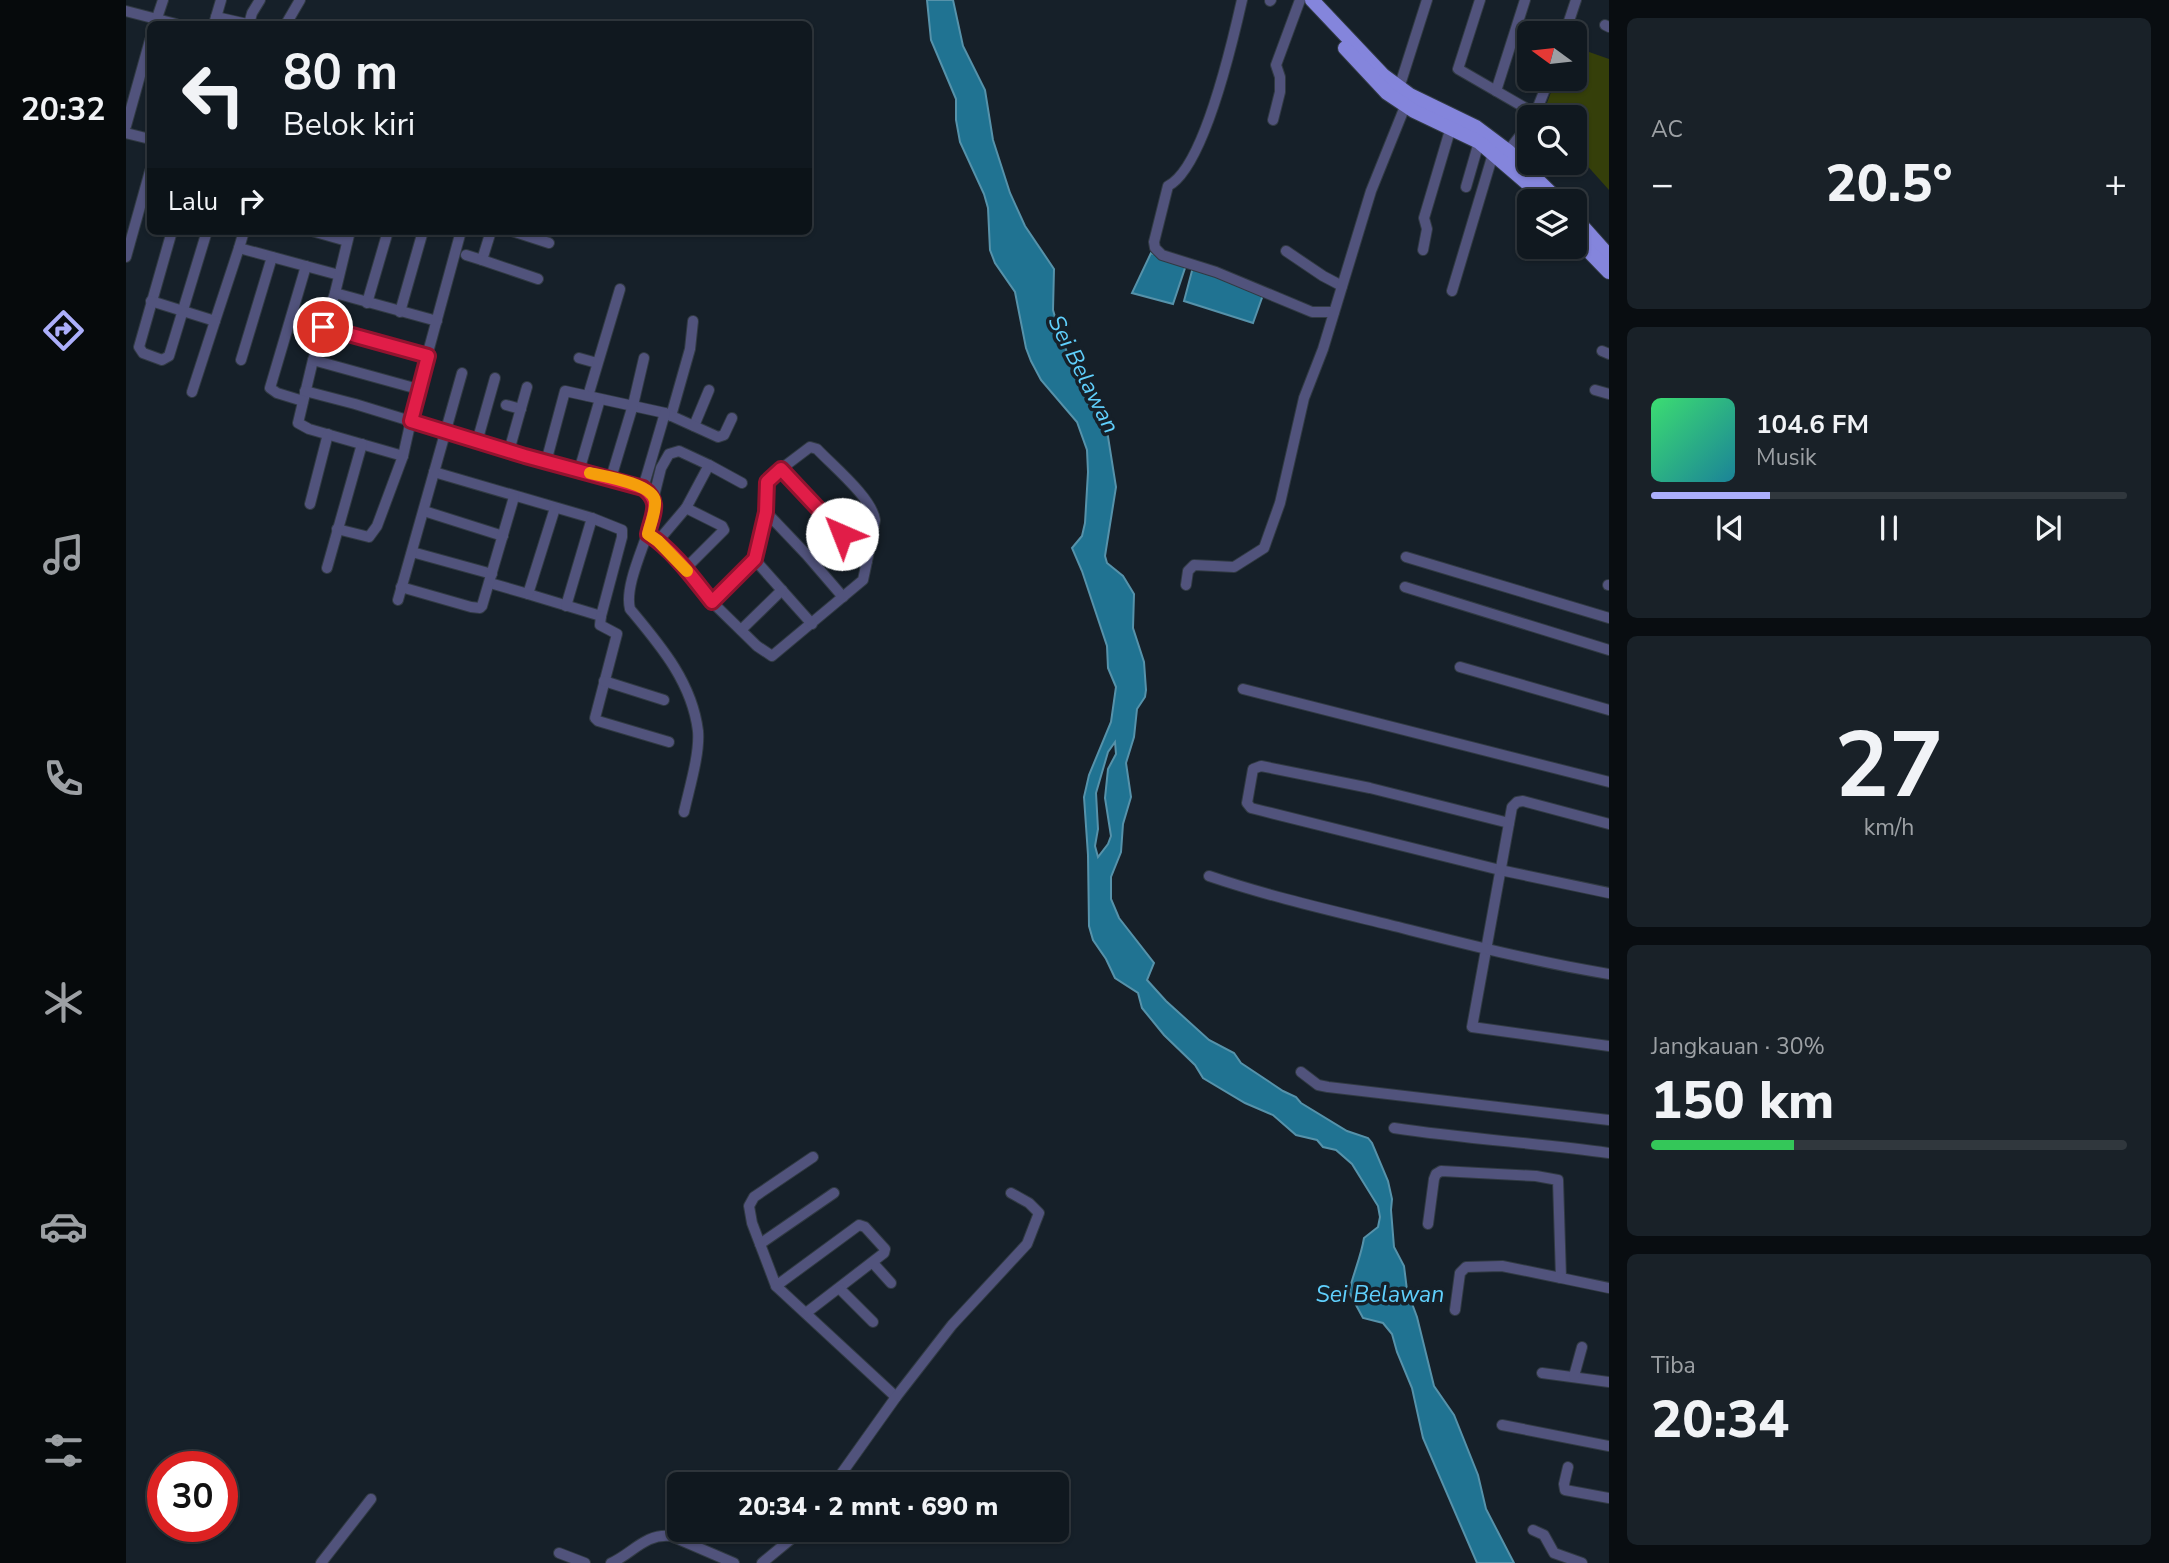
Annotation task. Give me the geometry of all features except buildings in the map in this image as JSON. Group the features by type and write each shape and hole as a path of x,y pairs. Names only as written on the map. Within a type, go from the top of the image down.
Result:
{"main road":[{"path":"1301,0 1371,78 1479,142 1517,168"},
{"path":"1312,0 1405,97 1476,127 1508,151 1517,167"},
{"path":"1523,175 1534,189"},
{"path":"1526,175 1544,189"},
{"path":"1587,231 1609,256"},
{"path":"1587,249 1609,272"}],"street":[{"path":"156,21 163,0"},
{"path":"215,21 221,0"},
{"path":"249,21 260,0"},
{"path":"288,21 300,0"},
{"path":"1242,0 1223,76 1195,152 1180,179 1168,186 1154,242 1155,248 1163,255 1216,272 1312,312 1334,313"},
{"path":"1273,120 1280,92 1280,77 1276,65 1301,0"},
{"path":"1186,585 1188,571 1194,565 1234,567 1264,548 1290,465 1299,413 1334,313 1371,191 1405,97 1427,0"},
{"path":"1480,0 1458,69 1520,105"},
{"path":"1496,91 1525,0"},
{"path":"1568,21 1576,0"},
{"path":"126,11 153,21"},
{"path":"1272,34 1285,36"},
{"path":"126,126 147,51"},
{"path":"1423,250 1427,229 1424,218 1451,127"},
{"path":"126,133 147,138"},
{"path":"1508,151 1517,140"},
{"path":"1466,187 1479,142"},
{"path":"1452,291 1493,154"},
{"path":"127,251 147,188"},
{"path":"171,235 139,347 143,353 165,360 170,356 205,235"},
{"path":"192,392 243,235"},
{"path":"367,303 387,235"},
{"path":"400,312 422,235"},
{"path":"337,529 364,537 369,537 375,531 403,456 418,389 460,235"},
{"path":"482,260 490,235"},
{"path":"524,235 549,243"},
{"path":"349,236 335,293 313,360 298,423 304,428 403,456"},
{"path":"239,248 339,275"},
{"path":"1286,251 1306,266 1342,286"},
{"path":"466,255 538,279"},
{"path":"241,360 272,257"},
{"path":"306,266 270,388 277,393 304,396 411,421 445,433 611,478 643,488 653,496"},
{"path":"588,396 620,289"},
{"path":"335,293 437,321"},
{"path":"150,301 215,321"},
{"path":"643,488 690,349 693,321"},
{"path":"323,327 428,356"},
{"path":"579,358 597,363"},
{"path":"611,478 644,358"},
{"path":"313,360 418,389"},
{"path":"398,600 462,373"},
{"path":"477,442 495,378"},
{"path":"509,451 527,387"},
{"path":"694,426 709,390"},
{"path":"1595,390 1609,394"},
{"path":"546,461 565,391 668,415 722,437 732,418"},
{"path":"579,471 600,399"},
{"path":"506,405 521,409"},
{"path":"310,504 328,434"},
{"path":"327,568 362,444"},
{"path":"648,534 685,569 712,602 766,654 772,656 863,580 874,514 865,500 814,447 810,447 767,482 766,512 755,559 712,602"},
{"path":"684,812 698,733 691,702 673,664 628,603 648,534 660,468 669,454 678,452 742,482"},
{"path":"658,541 686,508 709,465"},
{"path":"781,469 867,561"},
{"path":"434,472 619,527 622,533 600,625 617,634 595,718 669,742"},
{"path":"401,587 480,608 484,604 514,497"},
{"path":"528,594 555,508"},
{"path":"685,569 724,530 722,526 686,508"},
{"path":"424,511 503,536"},
{"path":"766,512 843,597"},
{"path":"566,606 592,518"},
{"path":"412,552 528,594 601,616"},
{"path":"1406,557 1609,618"},
{"path":"755,559 812,624"},
{"path":"1405,587 1609,650"},
{"path":"741,630 782,590"},
{"path":"1460,667 1609,710"},
{"path":"604,681 664,700"},
{"path":"1243,689 1609,782"},
{"path":"1509,823 1370,788 1261,766 1255,767 1252,772 1247,803 1251,808 1500,870 1609,894"},
{"path":"1609,824 1523,801 1512,807 1472,1027 1609,1046"},
{"path":"1209,876 1254,891 1546,964 1609,974"},
{"path":"1301,1072 1318,1085 1328,1087 1609,1120"},
{"path":"1394,1128 1470,1139 1552,1145 1609,1153"},
{"path":"813,1157 750,1201 752,1223 776,1286 896,1397"},
{"path":"1428,1224 1434,1179 1441,1171 1536,1176 1558,1180 1561,1278"},
{"path":"760,1244 834,1193"},
{"path":"843,1472 952,1325 1027,1244 1039,1213 1011,1193"},
{"path":"776,1286 859,1225 865,1227 885,1249 882,1256 806,1313"},
{"path":"873,1263 891,1283"},
{"path":"1455,1310 1460,1273 1464,1267 1502,1266 1609,1288"},
{"path":"840,1289 873,1322"},
{"path":"1574,1377 1582,1347"},
{"path":"1542,1373 1609,1382"},
{"path":"1502,1424 1609,1446"},
{"path":"1568,1467 1564,1484 1566,1490 1609,1498"},
{"path":"321,1563 371,1499"},
{"path":"1533,1530 1544,1535 1555,1553 1582,1563"},
{"path":"611,1563 629,1549 663,1535 734,1563"},
{"path":"762,1563 787,1542"},
{"path":"559,1553 585,1563"}],"green space":[{"path":"1587,51 1609,59 1609,190 1587,165 1587,105 1546,105 1551,91 1587,91"}],"water":[{"name":"Sei Belawan","path":"927,0 953,0 963,46 985,90 993,140 1010,193 1025,226 1054,269 1053,310 1061,337 1077,377 1101,411 1106,424 1116,487 1105,556 1107,563 1123,576 1134,594 1133,628 1144,662 1146,690 1137,709 1134,737 1126,763 1131,797 1123,824 1121,852 1111,877 1111,899 1119,918 1154,963 1147,980 1166,1001 1209,1040 1234,1053 1241,1063 1296,1097 1301,1103 1347,1131 1368,1138 1372,1143 1388,1181 1392,1199 1394,1247 1404,1266 1407,1290 1417,1317 1434,1386 1454,1415 1478,1475 1486,1509 1514,1563 1477,1563 1423,1438 1412,1388 1392,1334 1383,1323 1363,1318 1349,1292 1364,1238 1378,1227 1380,1217 1378,1206 1352,1164 1336,1150 1323,1147 1317,1140 1296,1135 1273,1115 1245,1103 1203,1078 1195,1065 1164,1035 1142,1008 1138,993 1115,978 1093,940 1089,926 1084,797 1089,775 1111,722 1116,687 1108,668 1107,646 1072,548 1082,536 1085,523 1087,450 1077,422 1041,380 1026,348 1015,292 995,263 990,250 988,208 960,142 956,99 931,40","holes":["1115,742 1116,754 1108,769 1105,798 1111,836 1098,857 1095,846 1098,829 1096,793 1108,752"]},
{"path":"1151,253 1186,265 1173,304 1132,293"},
{"path":"1193,267 1264,292 1253,323 1184,301"}],"slow traffic":[{"path":"590,473 643,488 653,496 655,502 648,534 687,571"}],"route":[{"path":"323,327 428,356 411,421 643,488 653,496 655,502 648,534 685,569 712,602 755,559 766,512 767,482 781,469 842,534"}]}
